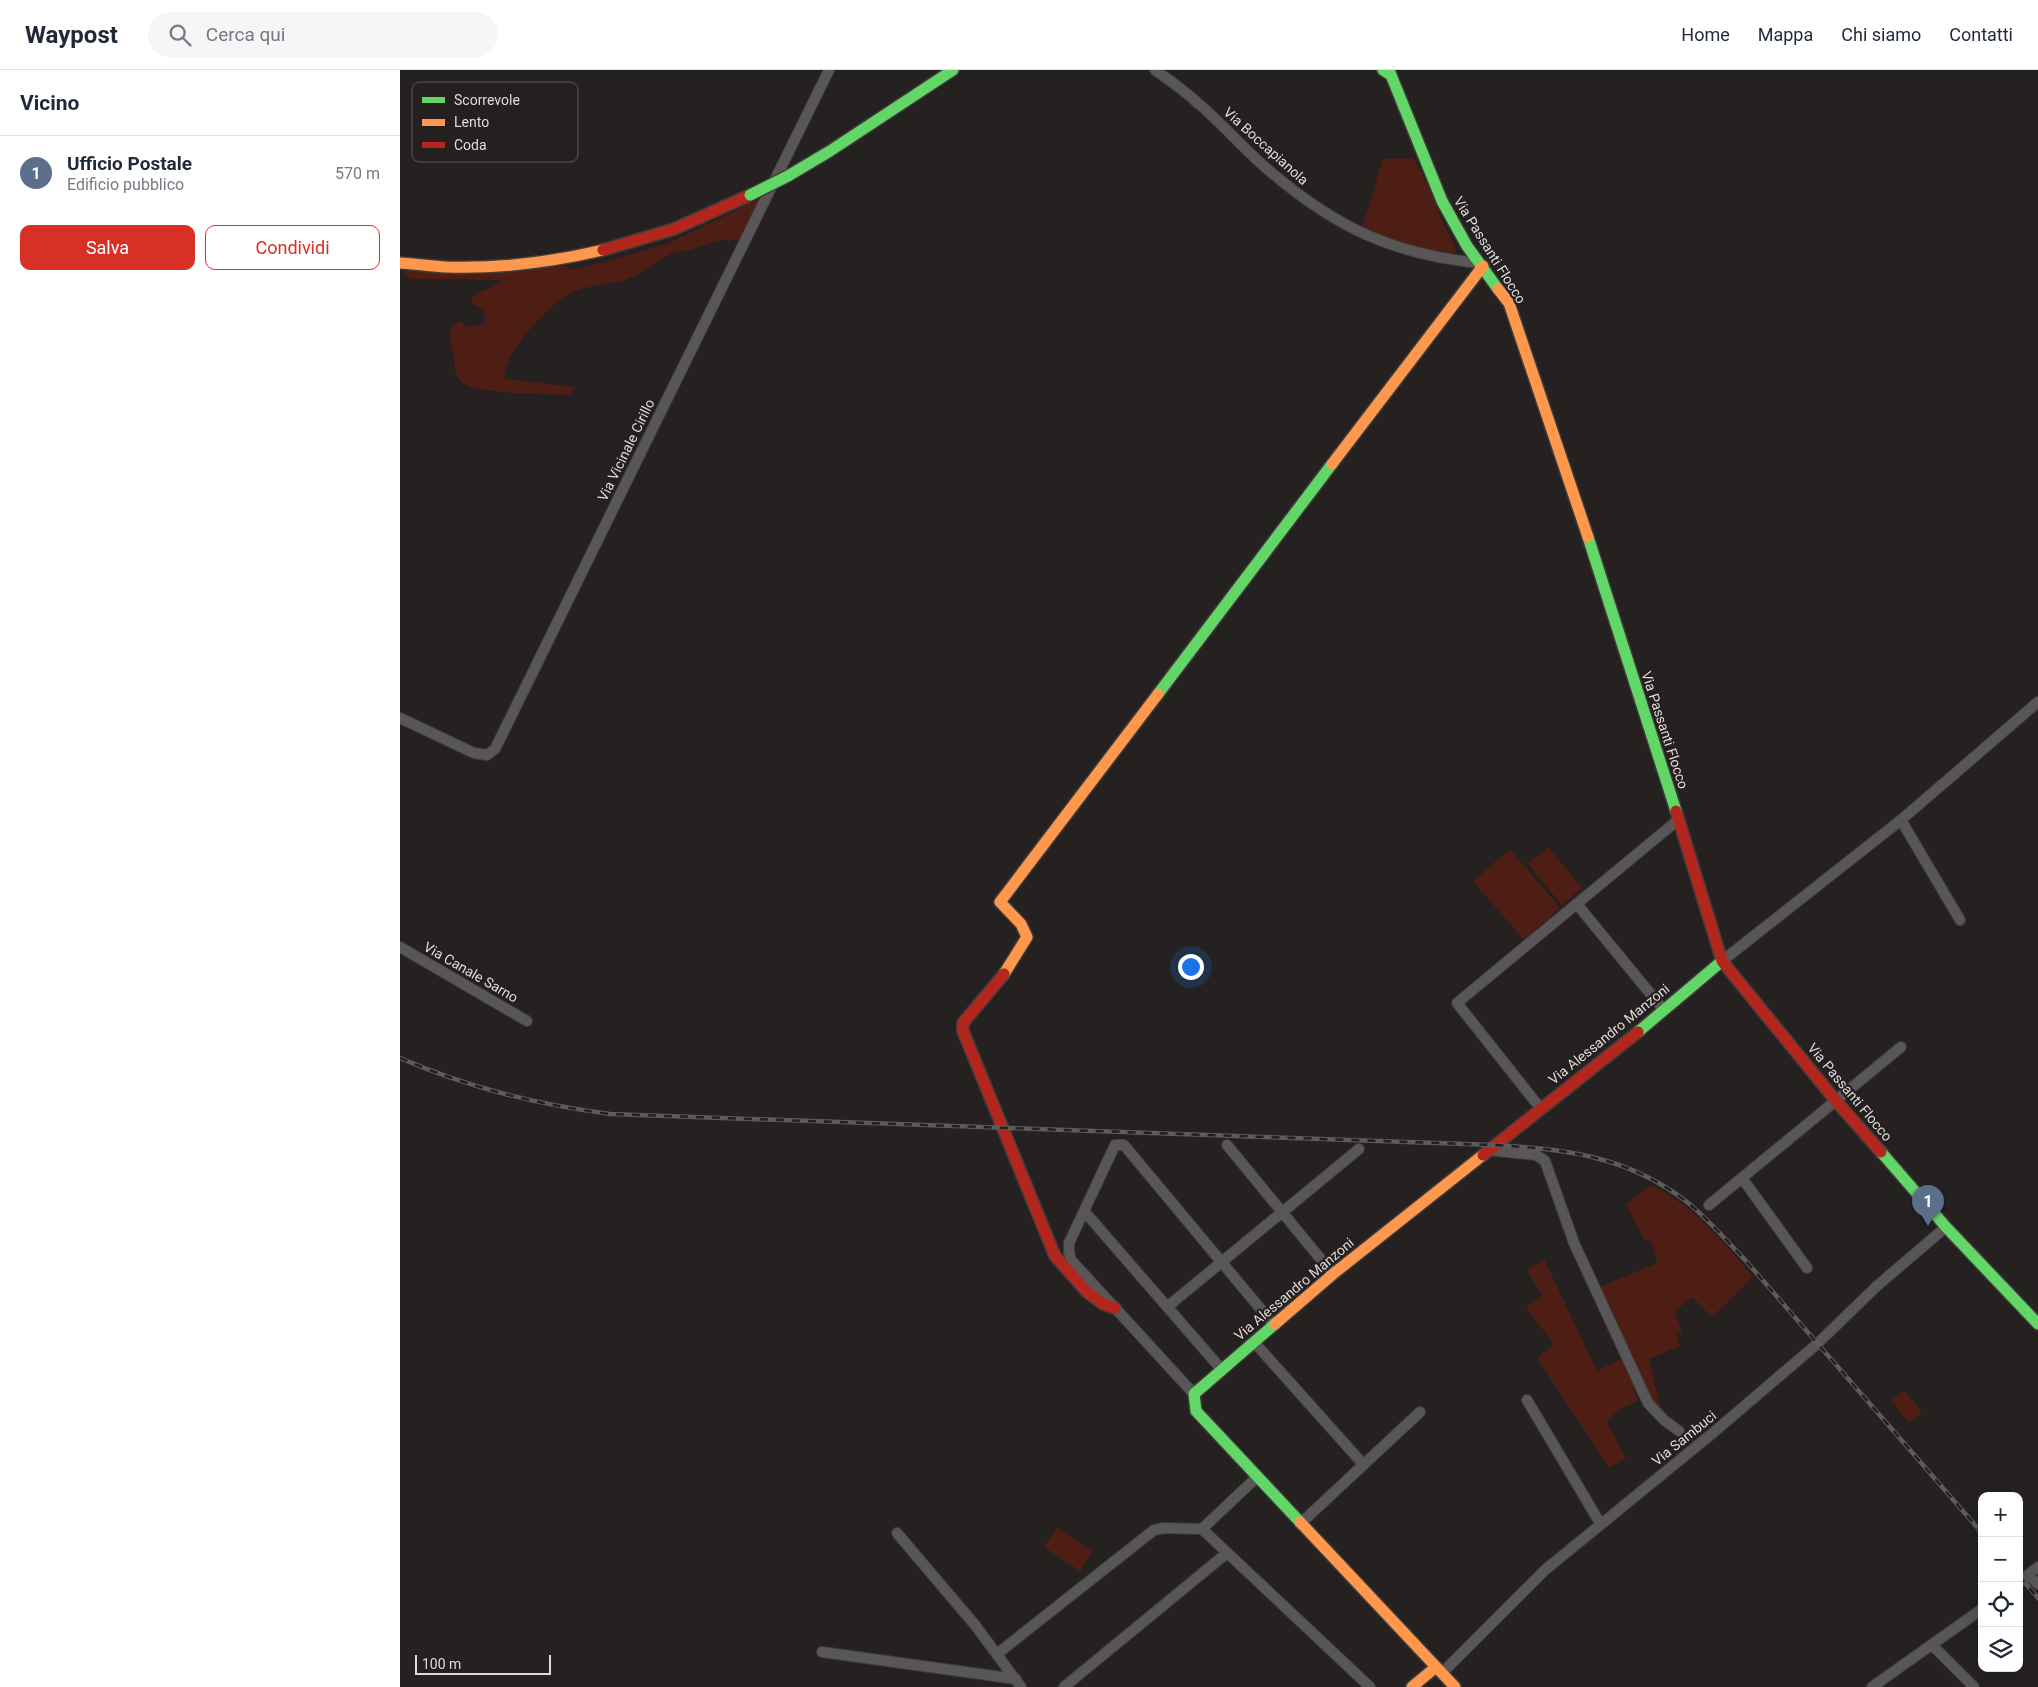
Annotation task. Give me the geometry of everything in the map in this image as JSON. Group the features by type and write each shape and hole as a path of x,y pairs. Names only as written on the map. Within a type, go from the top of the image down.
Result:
{"main road":[{"path":"400,263 452,267 537,262 582,255 663,233 704,218 788,176 830,151 953,70"},
{"name":"Via Passanti Flocco","path":"1388,72 1442,201 1467,246 1509,303 1600,573 1722,961 1836,1101 1946,1227 2038,1324"},
{"path":"1115,1308 1103,1304 1087,1292 1054,1256 963,1031 963,1022 999,982 1027,937 1021,924 1000,902 1482,264"},
{"name":"Via Alessandro Manzoni","path":"1194,1394 1333,1274 1639,1031 1722,961"},
{"path":"1194,1394 1196,1411 1455,1687"},
{"path":"1412,1687 1439,1670"}],"street":[{"name":"Via Vicinale Cirillo","path":"400,718 474,753 488,755 495,749 829,70"},
{"name":"Via Boccapianola","path":"1155,70 1200,104 1271,173 1331,217 1377,240 1407,250 1433,257 1482,264"},
{"path":"1722,961 1901,820 2038,702"},
{"path":"1540,1109 1457,1003 1678,820"},
{"path":"1901,820 1960,920"},
{"path":"1580,908 1663,1009"},
{"name":"Via Canale Sarno","path":"400,947 527,1021"},
{"path":"1709,1205 1901,1047"},
{"path":"1194,1394 1071,1260 1068,1252 1069,1243 1116,1145 1124,1145 1274,1325"},
{"path":"1227,1145 1333,1274"},
{"path":"1167,1307 1359,1149"},
{"path":"1487,1150 1536,1155 1545,1161 1574,1243 1648,1403 1664,1420 1680,1431"},
{"path":"1742,1178 1806,1268"},
{"path":"1084,1211 1222,1370"},
{"name":"Via Sambuci","path":"1439,1670 1545,1570 1600,1523 1721,1426 1817,1344 1917,1250 1946,1227"},
{"path":"1254,1342 1363,1464"},
{"path":"1528,1400 1600,1523"},
{"path":"1300,1524 1420,1412"},
{"path":"1202,1529 1257,1477"},
{"path":"997,1654 1154,1530 1164,1528 1202,1529 1370,1687"},
{"path":"897,1533 1019,1683"},
{"path":"1064,1687 1227,1553"},
{"path":"2023,1579 2038,1567"},
{"path":"2028,1575 2038,1584"},
{"path":"1872,1687 1978,1612"},
{"path":"1932,1645 1974,1687"},
{"path":"822,1652 1019,1683"}],"shaded area":[{"path":"1413,158 1453,241 1456,253 1436,253 1423,250 1362,228 1383,159"},
{"path":"757,200 759,202 740,240 721,241 673,253 631,278 575,291 565,296 543,315 521,341 507,366 504,377 506,379 574,387 571,395 496,392 469,386 462,382 455,371 451,347 450,335 453,326 460,321 466,327 485,324 484,310 473,305 471,299 474,295 495,286 501,280 413,279 409,278 404,271 566,266 570,270 669,243"},
{"path":"1548,847 1582,888 1562,905 1528,864"},
{"path":"1510,849 1560,908 1524,940 1473,881"},
{"path":"1651,1185 1681,1203 1707,1225 1753,1277 1712,1317 1692,1297 1675,1311 1682,1332 1676,1334 1680,1346 1649,1359 1660,1406 1653,1409 1642,1386 1633,1387 1638,1401 1618,1410 1607,1422 1626,1458 1609,1468 1537,1358 1554,1344 1526,1307 1542,1296 1527,1270 1544,1259 1597,1371 1626,1356 1600,1287 1657,1263 1651,1241 1644,1240 1626,1204"},
{"path":"1904,1390 1922,1412 1909,1423 1891,1401"},
{"path":"1057,1527 1093,1551 1080,1571 1044,1547"}],"railway":[{"path":"400,1058 426,1069 503,1094 610,1114 1494,1145 1546,1149 1595,1158 1619,1165 1642,1174 1665,1187 1687,1202 1710,1223 1746,1261 1978,1528"},
{"path":"2023,1581 2038,1598"}],"traffic: fast":[{"path":"788,176 830,151 953,70"},
{"path":"1383,70 1391,75"},
{"path":"1389,70 1442,201 1467,246 1498,289"},
{"path":"750,195 788,176"},
{"path":"1158,694 1332,464"},
{"path":"1588,537 1676,811"},
{"path":"1638,1032 1722,961"},
{"path":"1881,1152 1946,1227 2038,1324"},
{"path":"1275,1324 1194,1394 1196,1411 1300,1522"}],"traffic: slow":[{"path":"400,263 446,267 506,266 564,258 603,250"},
{"path":"1332,464 1483,266"},
{"path":"1498,289 1509,303 1588,537"},
{"path":"1004,974 1027,937 1021,924 1000,902 1158,694"},
{"path":"1275,1324 1333,1274 1483,1155"},
{"path":"1300,1522 1455,1687"},
{"path":"1412,1687 1436,1667"}],"traffic: jam":[{"path":"603,250 674,229 750,195"},
{"path":"1676,811 1722,961 1836,1101 1881,1152"},
{"path":"1004,974 963,1023 963,1031 1055,1256 1087,1292 1103,1304 1115,1308"},
{"path":"1483,1155 1638,1032"}],"place":[{"name":"Ufficio Postale","path":"1928,1226"}]}
